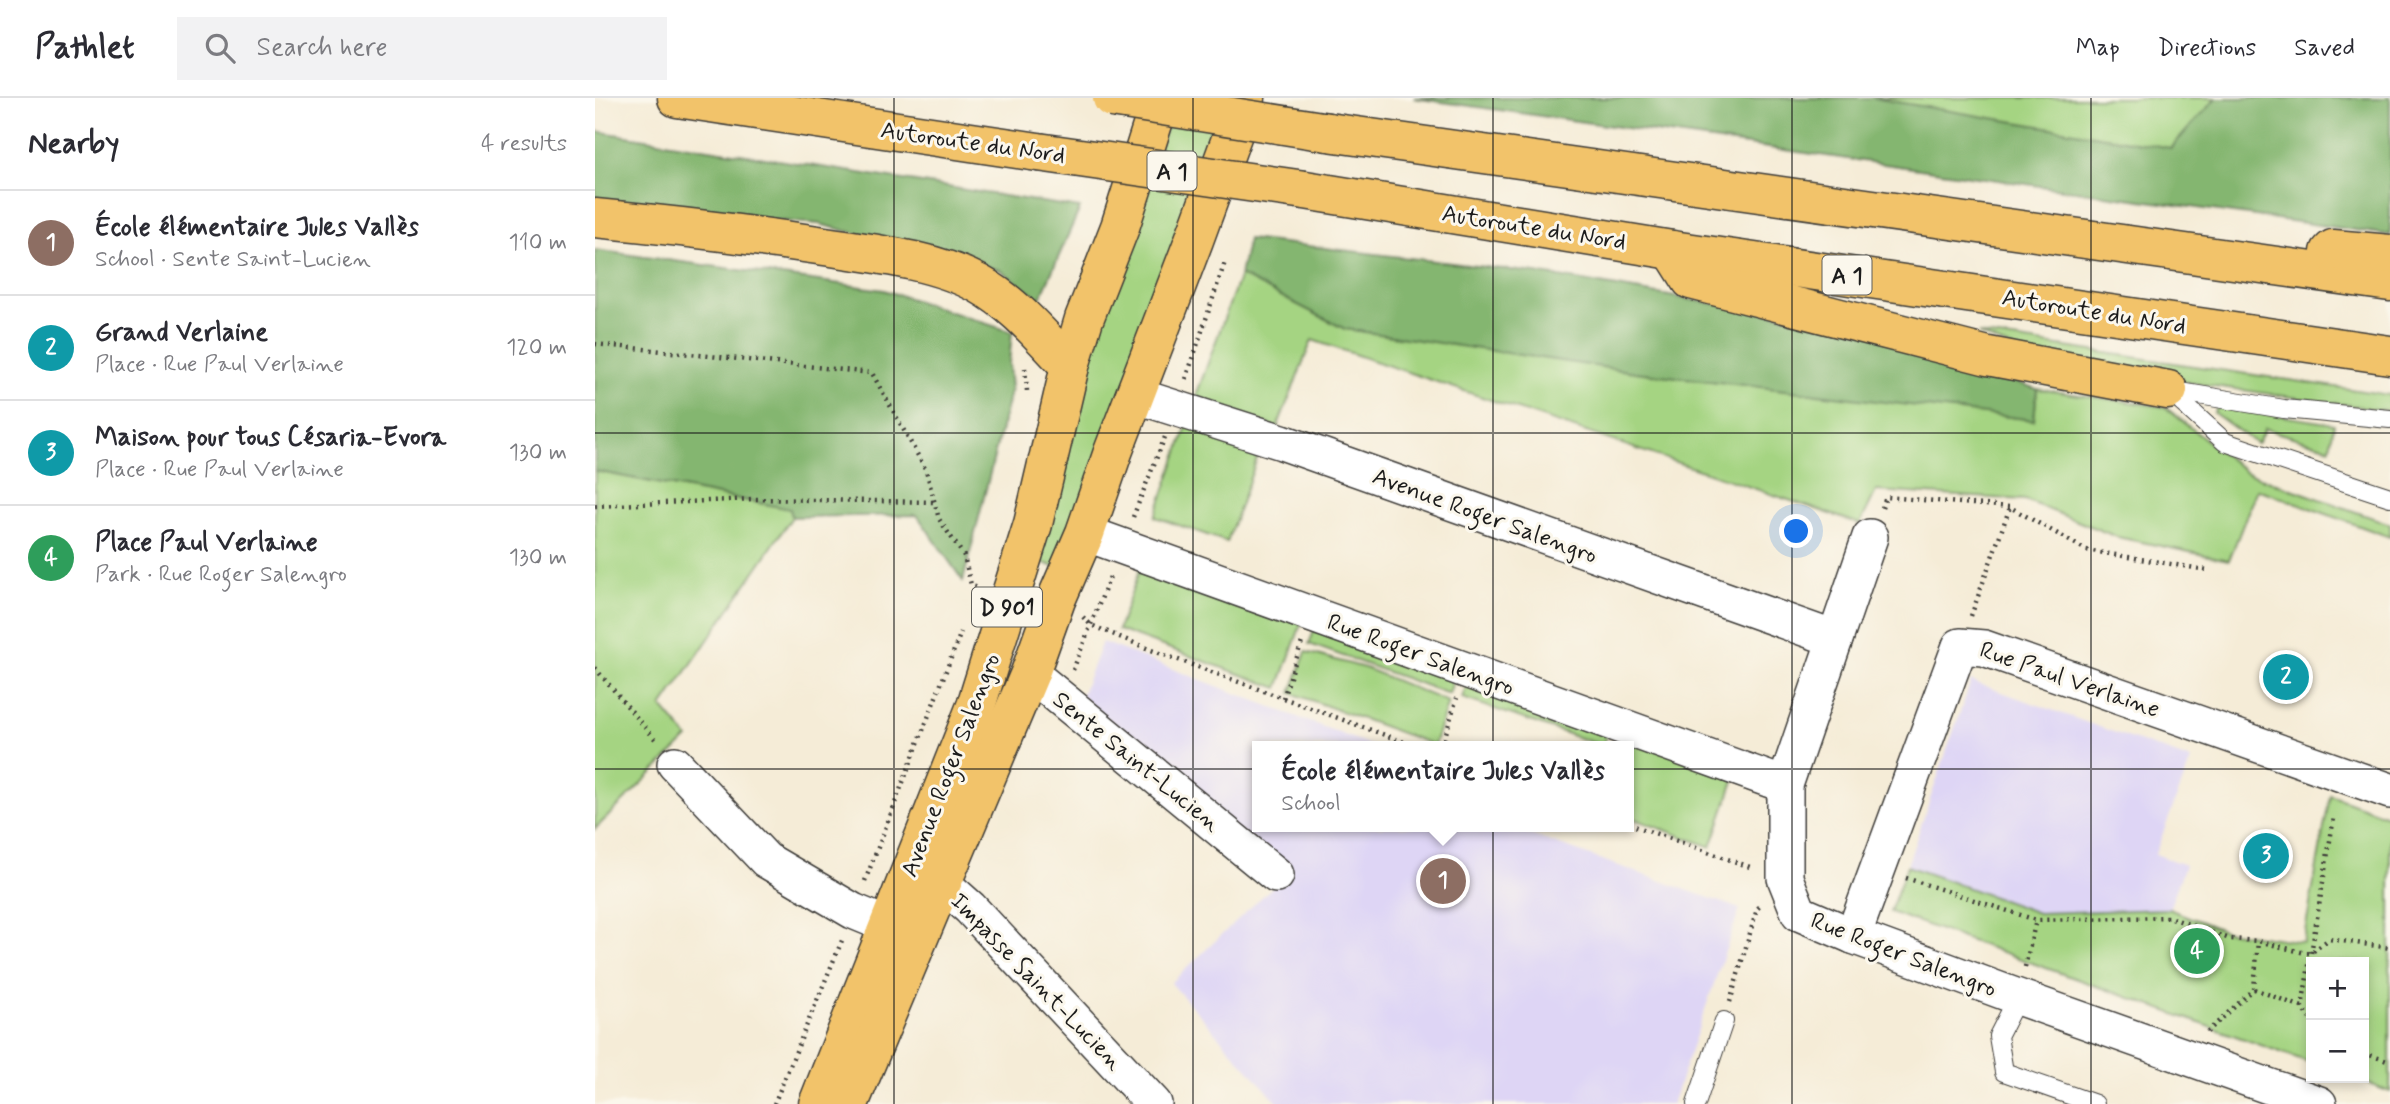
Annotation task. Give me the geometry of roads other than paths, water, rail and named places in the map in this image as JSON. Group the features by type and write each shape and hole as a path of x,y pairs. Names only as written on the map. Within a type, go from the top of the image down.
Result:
{"main road":[{"name":"Autoroute du Nord","path":"677,98 1305,190 1672,250 2390,355"},
{"path":"1112,98 1328,132 2390,282"},
{"name":"Avenue Roger Salengro","path":"926,876 1033,524 1070,366 1084,319 1120,227 1161,98"},
{"name":"Avenue Roger Salengro","path":"818,1104 903,932 926,876 1030,673 1056,600 1085,533 1246,98"},
{"path":"595,218 699,228 855,251 935,267 978,284 1010,304 1070,366"},
{"path":"2315,270 2333,249 2390,254"},
{"path":"1672,250 1691,280 1988,356 2168,390"},
{"name":"Avenue Roger Salengro","path":"849,1104 903,932"}],"street":[{"name":"Avenue Roger Salengro","path":"1134,395 1282,442 1835,639"},
{"name":"Rue Roger Salengro","path":"1085,533 1785,785 1785,878 1799,913 1853,936 2018,997 2319,1104"},
{"path":"1785,785 1870,537"},
{"name":"Rue Paul Verlaine","path":"1853,936 1960,646 1984,648 2390,791"},
{"name":"Sente Saint-Lucien","path":"1030,673 1276,875"},
{"path":"675,764 766,860 853,911 903,932"},
{"name":"Impasse Saint-Lucien","path":"926,876 971,908 1154,1104"}],"lane":[{"path":"2168,390 2284,409 2390,419"},
{"path":"2168,390 2225,442 2390,497"},
{"path":"2018,997 1998,1036 2004,1072 2095,1104"},
{"path":"1696,1104 1724,1021"}],"place":[{"name":"Grand Verlaine","path":"2286,677"},
{"name":"Maison pour tous Césaria-Evora","path":"2266,856"},
{"name":"École élémentaire Jules Vallès","path":"1443,881"},
{"name":"Place Paul Verlaine","path":"2197,951"}]}
